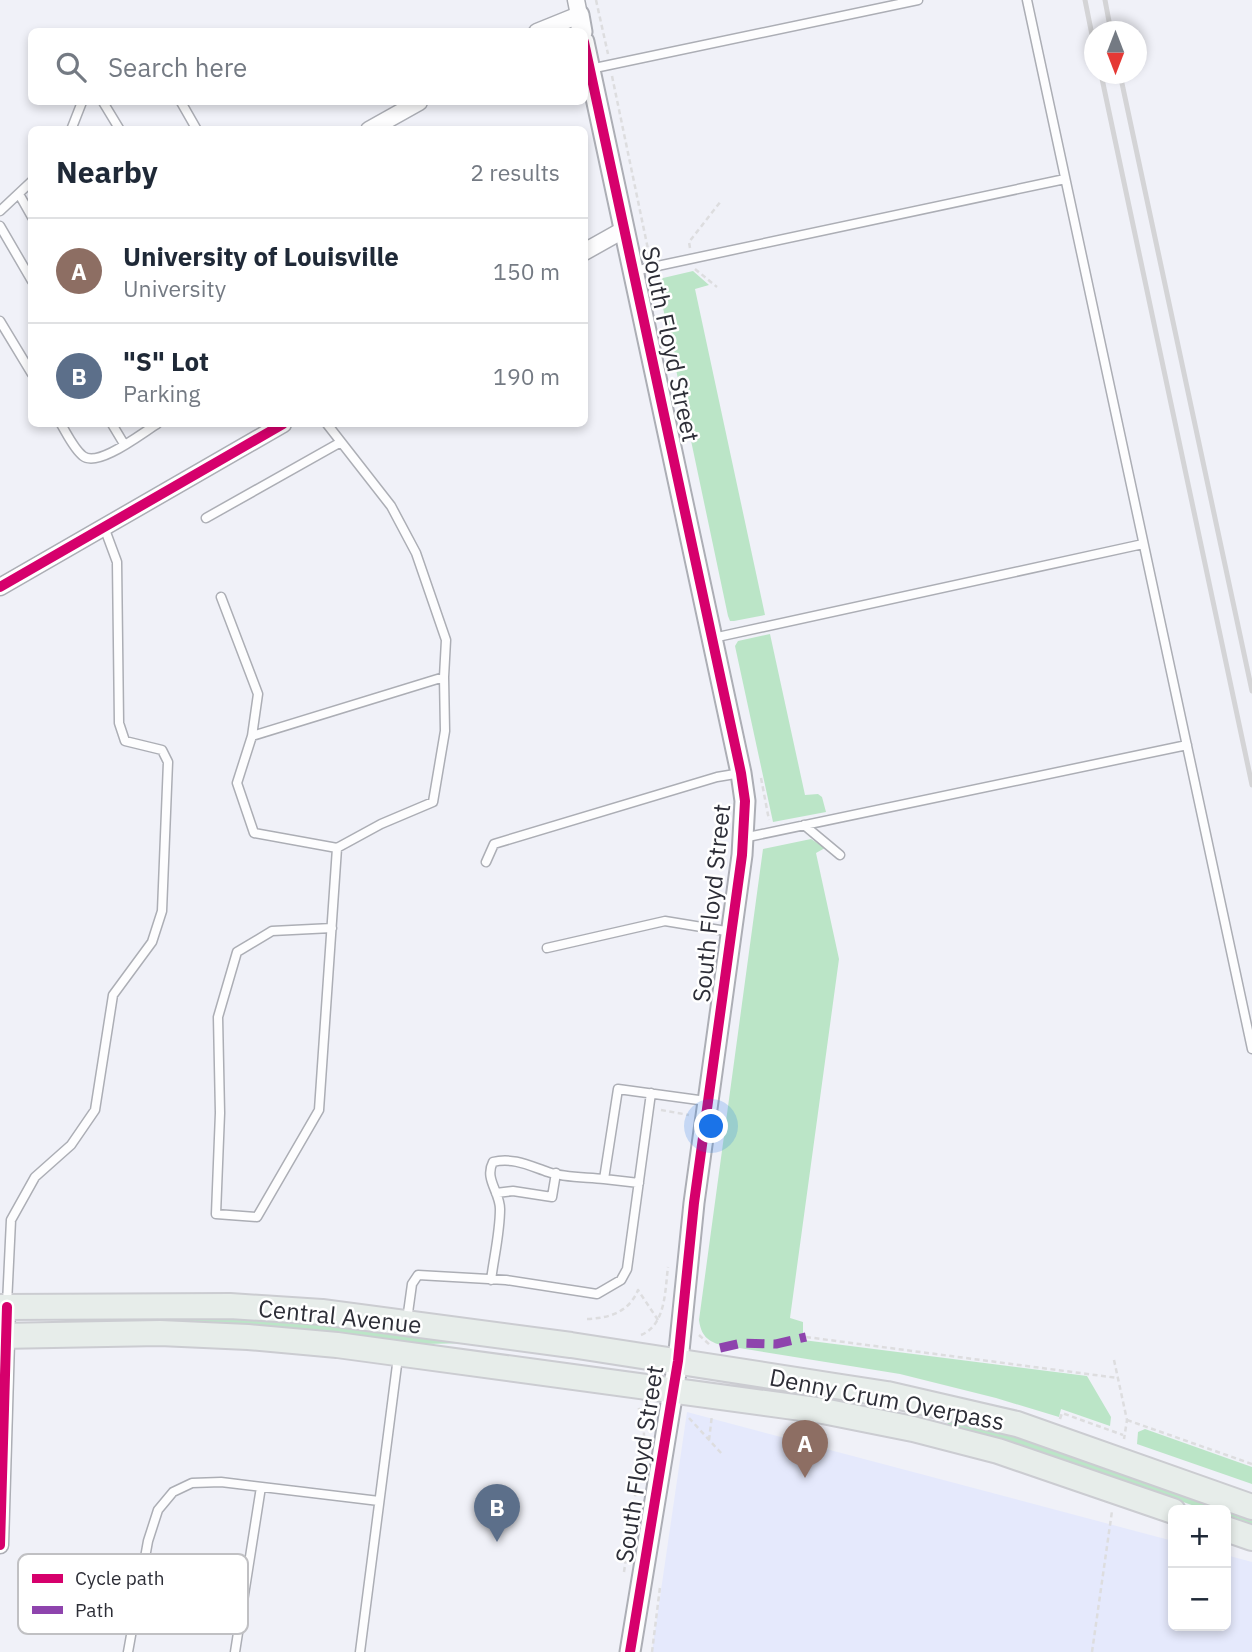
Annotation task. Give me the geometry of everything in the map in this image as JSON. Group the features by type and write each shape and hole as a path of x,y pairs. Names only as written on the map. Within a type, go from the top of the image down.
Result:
{"main road":[{"name":"Central Avenue","path":"4,1307 230,1306 322,1312 678,1361"},
{"name":"Central Avenue","path":"4,1336 159,1333 222,1336 399,1352 673,1390"},
{"name":"Denny Crum Overpass","path":"678,1361 887,1394 1017,1424 1252,1507"},
{"name":"Denny Crum Overpass","path":"673,1390 824,1411 913,1429 998,1451 1168,1509"},
{"path":"1231,1531 1252,1538"}],"street":[{"path":"548,28 579,16"},
{"name":"South Floyd Street","path":"588,60 713,638 745,801 732,932 694,1203 678,1361 630,1652"},
{"path":"376,126 414,105"},
{"path":"588,250 625,229"},
{"path":"0,587 279,427"},
{"path":"0,1545 4,1307"}],"lane":[{"path":"590,69 918,0"},
{"path":"1027,0 1252,1049"},
{"path":"75,126 81,105"},
{"path":"105,105 118,126"},
{"path":"183,105 195,126"},
{"path":"634,271 1065,180"},
{"path":"0,211 28,185"},
{"path":"19,194 28,210"},
{"path":"0,226 28,274"},
{"path":"0,321 28,367"},
{"path":"63,427 83,456 92,460 105,457 148,427"},
{"path":"114,427 124,444"},
{"path":"221,597 258,694 252,736 237,783 254,833 337,848 381,824 433,802 444,731 446,640 416,553 391,506 329,427"},
{"path":"206,519 341,442"},
{"path":"4,1307 11,1220 35,1177 71,1144 96,1110 113,995 152,942 162,911 168,762 162,750 125,741 119,723 117,562 103,527"},
{"path":"713,638 1143,544"},
{"path":"252,736 444,677"},
{"path":"743,838 1187,745"},
{"path":"486,862 494,844 717,777 741,773"},
{"path":"804,825 839,855"},
{"path":"331,928 272,931 237,951 218,1017 216,1214 257,1217 319,1110 337,848"},
{"path":"547,948 665,921 732,932"},
{"path":"604,1179 618,1089 709,1101"},
{"path":"407,1322 412,1284 418,1275 491,1280 597,1294 621,1280 627,1269 651,1093"},
{"path":"491,1280 500,1207 490,1178 493,1162 500,1160 526,1163 556,1173 639,1183"},
{"path":"496,1192 513,1191 552,1197 556,1173"},
{"path":"360,1652 399,1352"},
{"path":"146,1554 158,1510 173,1492 192,1483 221,1482 380,1501"},
{"path":"248,1570 261,1487"},
{"path":"128,1652 131,1634"},
{"path":"235,1652 238,1634"}],"path":[{"path":"596,0 608,54"},
{"path":"611,76 649,254"},
{"path":"692,258 689,242 721,201"},
{"path":"695,268 717,287"},
{"path":"659,1110 689,1115"},
{"path":"638,1335 650,1331 658,1320 668,1270"},
{"path":"587,1320 613,1315 628,1306 638,1290 658,1320"},
{"path":"696,1325 703,1341 711,1345"},
{"path":"806,1337 1118,1378"},
{"path":"1059,1422 1062,1413 1124,1437 1127,1420 1114,1360"},
{"path":"622,1584 645,1425 635,1403"},
{"path":"709,1440 712,1410"},
{"path":"689,1418 722,1454"},
{"path":"1127,1420 1252,1464"},
{"path":"1092,1652 1113,1508"}],"shaded area":[{"path":"687,1412 1168,1540 1168,1631 1231,1631 1231,1556 1252,1562 1252,1652 652,1652"}],"green space":[{"path":"693,271 709,285 695,289 765,615 734,621 730,621 728,616 658,284 663,278"},
{"path":"770,634 805,795 818,794 822,797 826,812 773,822 735,646 738,641"},
{"path":"811,839 825,848 816,853 839,959 790,1318 803,1322 803,1340 1087,1376 1111,1417 1110,1426 1061,1409 1059,1417 900,1374 721,1345 708,1339 701,1330 699,1320 763,849"},
{"path":"276,1318 476,1343 423,1344 148,1322"},
{"path":"949,1417 1001,1430 1220,1505 1192,1505 1046,1454 947,1426"},
{"path":"1145,1429 1252,1467 1252,1484 1137,1444 1138,1432"},
{"path":"1231,1509 1252,1516 1252,1527 1231,1519"}],"railway":[{"path":"1085,0 1089,21"},
{"path":"1105,0 1109,21"},
{"path":"1103,84 1252,785"},
{"path":"1122,84 1252,691"}],"marked path":[{"path":"720,1348 742,1343 776,1344 806,1337"}],"cycle path":[{"path":"588,61 745,801 742,855 694,1203 678,1361 630,1652"},
{"path":"0,587 278,427"},
{"path":"0,1545 7,1307"}],"place":[{"name":"University of Louisville","path":"805,1478"},
{"name":"\"S\" Lot","path":"497,1542"}]}
